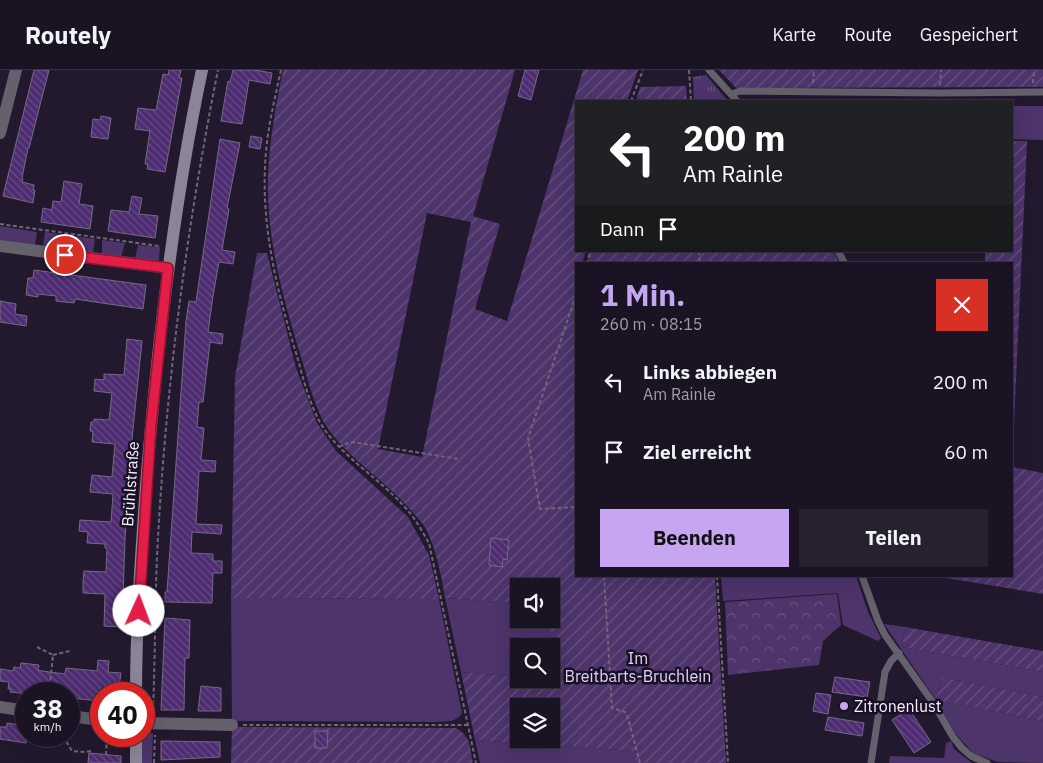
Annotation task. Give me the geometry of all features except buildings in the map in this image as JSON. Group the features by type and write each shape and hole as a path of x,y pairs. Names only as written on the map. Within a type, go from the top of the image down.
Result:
{"street":[{"path":"0,133 16,70"},
{"name":"Brühlstraße","path":"136,682 141,555 150,434 168,268 189,128 202,70"},
{"path":"0,246 168,268"},
{"path":"0,707 15,709"},
{"path":"155,724 232,725"},
{"path":"136,747 136,763"}],"lane":[{"path":"709,70 736,100"},
{"path":"732,94 740,91 1043,92"},
{"path":"862,577 878,621 934,704 953,737 971,756 987,763"},
{"path":"871,763 885,672 890,661 899,653"}],"path":[{"path":"152,682 157,556 172,364 190,232 218,70"},
{"path":"281,70 272,113 265,166 266,212 269,244 288,329 318,417 326,431 339,447 414,518 429,543 476,763"},
{"path":"631,100 643,70"},
{"path":"689,70 691,100"},
{"path":"813,91 814,70"},
{"path":"940,70 940,93"},
{"path":"1033,92 1034,70"},
{"path":"0,224 171,248"},
{"path":"575,298 528,438 540,509 575,507"},
{"path":"339,447 352,442 459,459"},
{"path":"604,577 612,708 625,712 640,763"},
{"path":"717,577 728,763"},
{"path":"37,647 53,655 70,650"},
{"path":"50,682 53,655"},
{"path":"232,725 468,724"},
{"path":"70,747 72,751 91,751"},
{"path":"106,747 106,755"},
{"path":"153,747 154,763"}],"green space":[{"name":"Im Breitbarts-Bruchlein","path":"283,70 515,70 473,216 500,224 475,309 507,321 583,70 638,70 627,100 575,100 575,252 586,252 583,262 575,262 575,577 715,577 726,763 636,763 633,751 560,746 560,698 510,698 510,742 475,740 461,672 510,676 510,688 560,688 560,638 552,638 551,628 560,628 560,578 510,578 510,602 445,598 436,555 424,525 394,493 349,453 324,423 313,396 289,316 273,247 268,201 270,151","holes":["427,213 471,222 422,457 378,449"]},
{"path":"719,70 1043,70 1043,87 736,88"},
{"path":"706,75 727,100 694,100 693,77"},
{"path":"686,86 687,100 636,100 640,87"},
{"path":"1013,106 1043,106 1043,140 1013,139"},
{"path":"1013,141 1027,141 1013,445 1013,262 985,262 985,252 1013,252"},
{"path":"0,226 37,232 35,245 0,240"},
{"path":"45,232 59,234 58,248 43,246"},
{"path":"74,236 95,239 93,253 73,250"},
{"path":"102,240 125,243 121,257 102,255"},
{"path":"138,245 160,247 159,260 135,259"},
{"path":"591,252 834,252 839,262 588,262"},
{"path":"257,253 267,253 296,368 317,423 336,451 408,517 429,555 439,599 231,598 235,377"},
{"path":"1013,467 1043,473 1043,594 940,577 1013,577"},
{"path":"721,577 856,577 868,612 881,638 878,641 843,625 838,593 723,601"},
{"path":"837,594 841,625 823,641 819,665 728,675 725,602"},
{"path":"231,598 439,599 462,713 454,720 435,722 232,721"},
{"path":"445,598 510,602 510,628 551,628 552,638 510,638 510,676 461,672"},
{"path":"884,624 905,627 902,647 1043,672 1043,697 941,677 936,700"},
{"path":"905,627 1043,651 1043,672 902,647"},
{"path":"941,677 1043,697 1043,721 936,700"},
{"path":"936,700 1043,721 1043,763 998,762 973,753 955,733"},
{"path":"232,727 456,728 467,739 473,763 231,763"},
{"path":"475,740 510,742 510,748 560,748 560,746 634,751 636,763 480,763"},
{"path":"951,741 954,749 972,763 889,763 890,756 944,758 946,743"},
{"path":"141,747 153,747 152,763 141,763"}],"place":[{"name":"Zitronenlust","path":"844,706"}],"route":[{"path":"65,255 168,268 151,425 141,555 139,611"}]}
